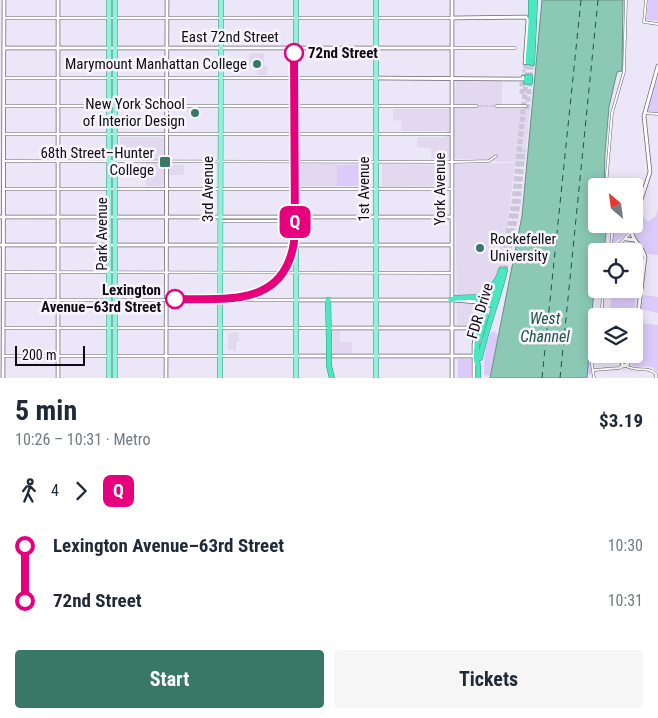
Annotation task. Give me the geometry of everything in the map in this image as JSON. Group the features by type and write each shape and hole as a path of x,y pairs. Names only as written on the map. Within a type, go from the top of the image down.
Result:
{"highway":[{"path":"528,63 531,0"},
{"path":"528,63 535,0"},
{"path":"528,20 531,6"},
{"name":"FDR Drive","path":"480,358 501,285 503,270 488,305"},
{"path":"451,300 456,298 485,297 499,277"},
{"path":"470,301 483,300 488,305 501,285"},
{"path":"328,300 330,377"},
{"name":"FDR Drive","path":"478,331 485,315 478,331 475,361 478,378"}],"main road":[{"path":"3,378 4,0"},
{"path":"58,0 58,378"},
{"name":"Park Avenue","path":"109,0 109,378"},
{"name":"Park Avenue","path":"115,0 115,378"},
{"path":"166,0 166,378"},
{"name":"3rd Avenue","path":"220,0 220,378"},
{"path":"296,0 296,378"},
{"name":"1st Avenue","path":"376,0 376,378"},
{"name":"York Avenue","path":"452,0 452,378"},
{"path":"452,18 523,17 528,20 528,63"},
{"name":"East 72nd Street","path":"4,48 452,48"},
{"path":"643,193 650,172 645,113 658,66"},
{"path":"376,78 526,80"},
{"path":"2,217 221,219 452,217"},
{"path":"631,233 634,240 643,250 645,258 639,308"},
{"path":"626,239 634,240"},
{"path":"2,245 451,245"},
{"path":"296,300 470,301"},
{"path":"329,328 452,328 478,331"},
{"name":"FDR Drive","path":"474,378 478,331"},
{"path":"296,356 452,356 475,361"}],"street":[{"path":"607,178 612,113 624,72 626,0"},
{"path":"646,0 644,22 658,24"},
{"path":"4,18 452,18"},
{"name":"East 72nd Street","path":"452,48 515,48"},
{"path":"4,78 376,78"},
{"path":"4,106 477,106"},
{"path":"496,106 526,106"},
{"path":"645,113 658,114"},
{"path":"4,134 452,134"},
{"path":"4,161 452,162 490,161 496,156"},
{"path":"4,189 452,189"},
{"path":"283,222 284,217"},
{"path":"233,219 283,222 296,219"},
{"path":"621,243 630,233"},
{"path":"4,272 451,273"},
{"path":"4,300 296,300"},
{"path":"4,328 329,328"},
{"path":"3,356 296,356"},
{"path":"592,363 594,378"},
{"path":"594,370 625,366 633,369 652,370 656,374 656,378"}],"shaded area":[{"path":"648,0 658,0 658,21 646,20"},
{"name":"Marymount Manhattan College","path":"249,53 264,53 264,66 267,66 267,75 257,75 257,67 254,64 249,64"},
{"path":"658,77 658,113 647,112"},
{"path":"502,80 502,108 530,108 525,161 498,162 491,160 431,158 431,148 417,147 417,137 445,137 446,131 401,131 401,121 393,120 393,109 455,109 456,81"},
{"path":"120,137 164,137 164,165 184,165 184,175 164,175 163,186 146,186 146,159 120,159"},
{"name":"Rockefeller University","path":"515,163 507,228 496,279 485,297 474,324 457,325 455,164"},
{"path":"301,164 337,164 337,186 301,186"},
{"path":"371,164 371,186 337,186 337,165"},
{"path":"382,164 447,165 447,186 382,187"},
{"path":"658,208 658,255 648,254 643,248 643,243 640,243 635,234 643,233 643,216 648,222 656,216"},
{"path":"614,233 626,233 625,235 613,243"},
{"path":"644,295 658,297 658,313 641,308"},
{"path":"611,298 636,298 634,308 610,308"},
{"path":"643,323 658,325 658,372 652,367 633,366 632,363 643,363"},
{"path":"333,331 340,331 340,342 352,342 352,353 333,353"},
{"path":"494,331 498,335 490,376 484,375 486,344"},
{"path":"239,333 239,342 236,342 236,353 234,353 234,350 228,350 228,334"},
{"path":"458,359 471,359 471,378 458,378"},
{"path":"588,361 592,363 591,375 587,374"}],"water":[{"name":"West Channel","path":"542,0 623,0 622,71 617,72 609,107 604,178 588,178 588,233 606,233 605,243 588,243 588,298 594,298 592,308 588,308 587,378 490,378 522,216"}],"ferry route":[{"path":"542,378 581,0"},
{"path":"560,378 598,0"}],"tunnel":[{"path":"527,77 528,62"},
{"path":"523,77 525,63"},
{"path":"530,77 532,63"},
{"path":"522,82 522,94"},
{"path":"501,270 514,202 526,82"},
{"path":"527,109 530,82"},
{"path":"477,106 496,106"},
{"path":"505,270 518,205 523,150"},
{"path":"480,315 484,305"}],"metro line":[{"name":"Q","path":"175,299 229,299 242,298 254,294 276,280 284,271 290,259 294,247 295,234 294,53"}],"place":[{"name":"72nd Street","path":"294,53"},
{"name":"Marymount Manhattan College","path":"257,64"},
{"name":"New York School of Interior Design","path":"195,113"},
{"name":"68th Street–Hunter College","path":"165,162"},
{"name":"Rockefeller University","path":"480,248"},
{"name":"Lexington Avenue–63rd Street","path":"175,299"}]}
